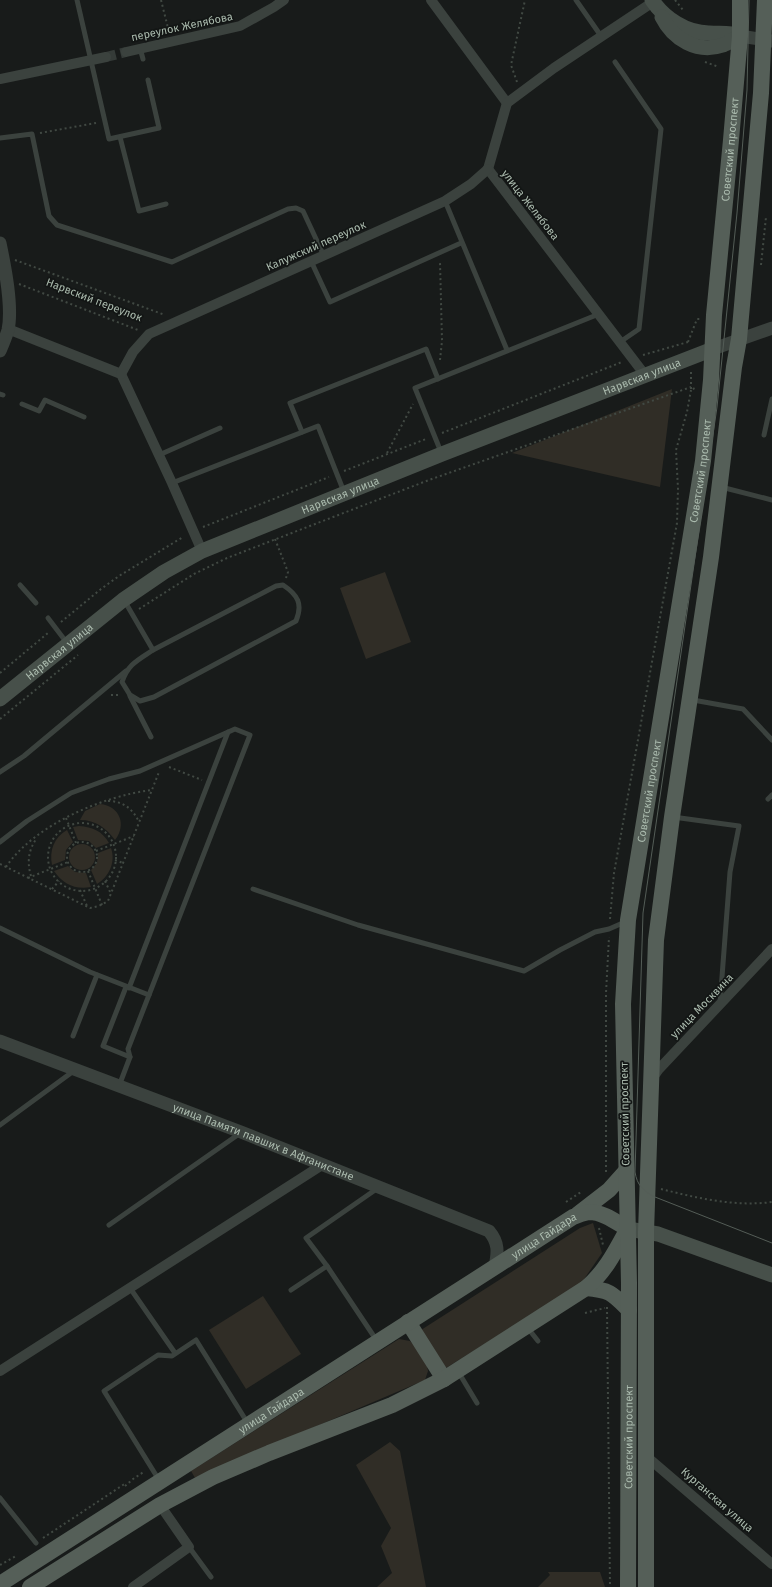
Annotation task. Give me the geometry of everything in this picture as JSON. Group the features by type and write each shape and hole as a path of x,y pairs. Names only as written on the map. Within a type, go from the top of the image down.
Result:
{"main road":[{"name":"Советский проспект","path":"628,1587 629,1310 623,1004 628,920 700,482 740,36 740,0"},
{"name":"Советский проспект","path":"646,1587 646,1232 650,1080 656,940 672,817 711,557 734,367 739,339 761,93 768,40 765,0"},
{"path":"655,4 666,25 683,41 708,48 723,45 740,36"},
{"name":"Нарвская улица","path":"0,699 123,600 164,572 202,551 442,454 713,349"},
{"path":"573,1217 609,1190 626,1171"},
{"name":"улица Гайдара","path":"0,1584 573,1217 588,1212 594,1213 609,1217 628,1229"},
{"path":"30,1587 160,1505 213,1477 269,1453 392,1405 444,1379 586,1288 604,1271 628,1229 658,1234 772,1275"},
{"path":"586,1288 603,1289 609,1292 629,1310"},
{"path":"408,1322 444,1379"}],"street":[{"name":"переулок Желябова","path":"126,52 240,26 284,0"},
{"path":"431,0 507,103 554,68 601,36 655,4"},
{"path":"740,36 768,40"},
{"path":"0,79 106,57"},
{"name":"улица Желябова","path":"507,103 488,169 645,375"},
{"name":"Калужский переулок","path":"149,334 445,201 471,184 488,169"},
{"path":"0,351 9,308 7,280 1,250"},
{"path":"4,328 122,374 202,551"},
{"path":"713,349 772,328"},
{"name":"Нарвский переулок","path":"122,374 133,352 149,334"},
{"name":"улица Москвина","path":"650,1080 659,1068 772,950"},
{"name":"улица Памяти павших в Афганистане","path":"0,1041 241,1132 489,1231 495,1238 498,1245 498,1255 495,1267"},
{"path":"0,1372 322,1165"},
{"name":"Курганская улица","path":"646,1456 772,1564"},
{"path":"133,1587 189,1547 160,1505"}],"lane":[{"path":"77,0 92,60 109,140 159,128 148,80"},
{"path":"576,0 601,36"},
{"path":"140,48 143,59"},
{"path":"615,62 661,129 639,329 620,342"},
{"path":"0,138 32,134 49,216 57,225 172,262 288,209 296,208 303,211 324,256"},
{"path":"120,137 139,211 166,204"},
{"path":"445,201 461,243 507,350"},
{"path":"311,261 330,302 461,243"},
{"path":"442,454 415,388 599,314"},
{"path":"302,432 290,403 426,349 438,379"},
{"path":"764,435 772,399"},
{"path":"22,404 39,411 45,400 84,417"},
{"path":"172,483 318,426 344,493"},
{"path":"159,455 220,428"},
{"path":"719,487 772,500"},
{"path":"20,585 36,603"},
{"path":"0,772 24,756 137,661 153,650 276,586 283,585 292,591 297,598 300,610 296,621 154,697 140,701 130,695"},
{"path":"123,600 153,650"},
{"path":"48,618 68,644"},
{"path":"126,671 122,682 151,737"},
{"path":"690,699 743,709 772,740"},
{"path":"0,842 27,821 71,793 109,779 160,764 235,729 250,735 128,1049 130,1057 119,1086"},
{"path":"130,1057 103,1046 128,987 228,732"},
{"path":"672,817 739,826 730,872 719,1006"},
{"path":"253,888 358,925 524,971 595,932 609,929 628,920"},
{"path":"0,928 97,975 149,995"},
{"path":"73,1036 97,975"},
{"path":"0,1125 76,1070"},
{"path":"110,1225 241,1132"},
{"path":"377,1342 327,1266 306,1238 379,1187"},
{"path":"291,1290 327,1266"},
{"path":"130,1288 175,1354"},
{"path":"526,1326 538,1341"},
{"path":"160,1481 104,1391 158,1355 172,1356 196,1340 249,1425"},
{"path":"458,1370 477,1403"},
{"path":"0,1498 36,1543"},
{"path":"189,1547 211,1577"}],"path":[{"path":"161,0 171,41"},
{"path":"521,93 511,65 525,0"},
{"path":"32,134 105,122"},
{"path":"1,250 179,320"},
{"path":"438,379 442,341 440,252"},
{"name":"Нарвский переулок","path":"7,280 149,334"},
{"path":"131,614 194,574 227,558 429,480 691,388 687,412 676,450 678,489"},
{"path":"387,454 418,395"},
{"path":"275,539 288,572 283,585"},
{"path":"0,719 83,651"},
{"path":"98,694 130,695"},
{"path":"0,864 90,908 102,905 108,901 111,894 152,790 160,764 208,783"},
{"path":"6,867 27,844 66,818 106,800 152,790"},
{"path":"106,800 127,806 132,810 139,822"},
{"path":"66,818 76,843"},
{"path":"81,823 96,826 108,835 113,844 115,860 112,871 105,881 95,888 80,890 67,887 59,881 50,869 48,857 51,842 60,830 69,826 81,823"},
{"path":"32,876 29,869 29,854 31,847 40,834"},
{"path":"96,851 134,836"},
{"path":"85,842 90,844 96,851 96,863 88,870 78,871 70,866 68,862 68,851 71,846 76,843 85,842"},
{"path":"115,860 123,863"},
{"path":"28,878 68,862"},
{"path":"88,870 102,905"},
{"path":"52,889 59,881"},
{"path":"105,881 111,894"},
{"path":"80,890 88,907"},
{"path":"657,1188 714,1201 753,1205 772,1202"},
{"path":"594,1213 604,1246"},
{"path":"609,1292 607,1307 610,1587"},
{"path":"585,1313 607,1307"},
{"path":"36,1543 133,1479"},
{"path":"0,1565 18,1554"}],"shaded area":[{"path":"672,389 660,487 512,453"},
{"path":"385,572 411,642 366,659 340,588"},
{"path":"100,804 112,808 120,817 121,828 115,840 108,832 96,823 80,820 85,811"},
{"path":"79,826 97,830 109,843 96,848 89,841 78,840 73,827"},
{"path":"67,830 73,842 66,850 65,860 52,865 51,855 56,840"},
{"path":"82,844 91,848 95,857 91,866 82,870 73,866 69,857 73,848"},
{"path":"111,848 113,859 112,864 105,877 97,884 91,870 97,863 98,853"},
{"path":"68,866 75,872 86,873 91,887 80,888 65,883 54,871"},
{"path":"593,1223 602,1253 580,1285 446,1368 421,1330 580,1228"},
{"path":"263,1296 301,1354 246,1389 209,1330"},
{"path":"399,1339 410,1341 415,1346 427,1366 428,1371 425,1380 195,1478 191,1471"},
{"path":"390,1442 400,1451 426,1587 377,1587 392,1573 381,1546 391,1528 356,1465"},
{"path":"548,1572 600,1572 605,1587 538,1587 550,1575"}],"tunnel":[{"path":"106,57 126,52"}],"tram line":[{"path":"749,0 747,90 737,213 717,407 643,913 635,1172 637,1181 641,1187 655,1197 772,1243"}]}
